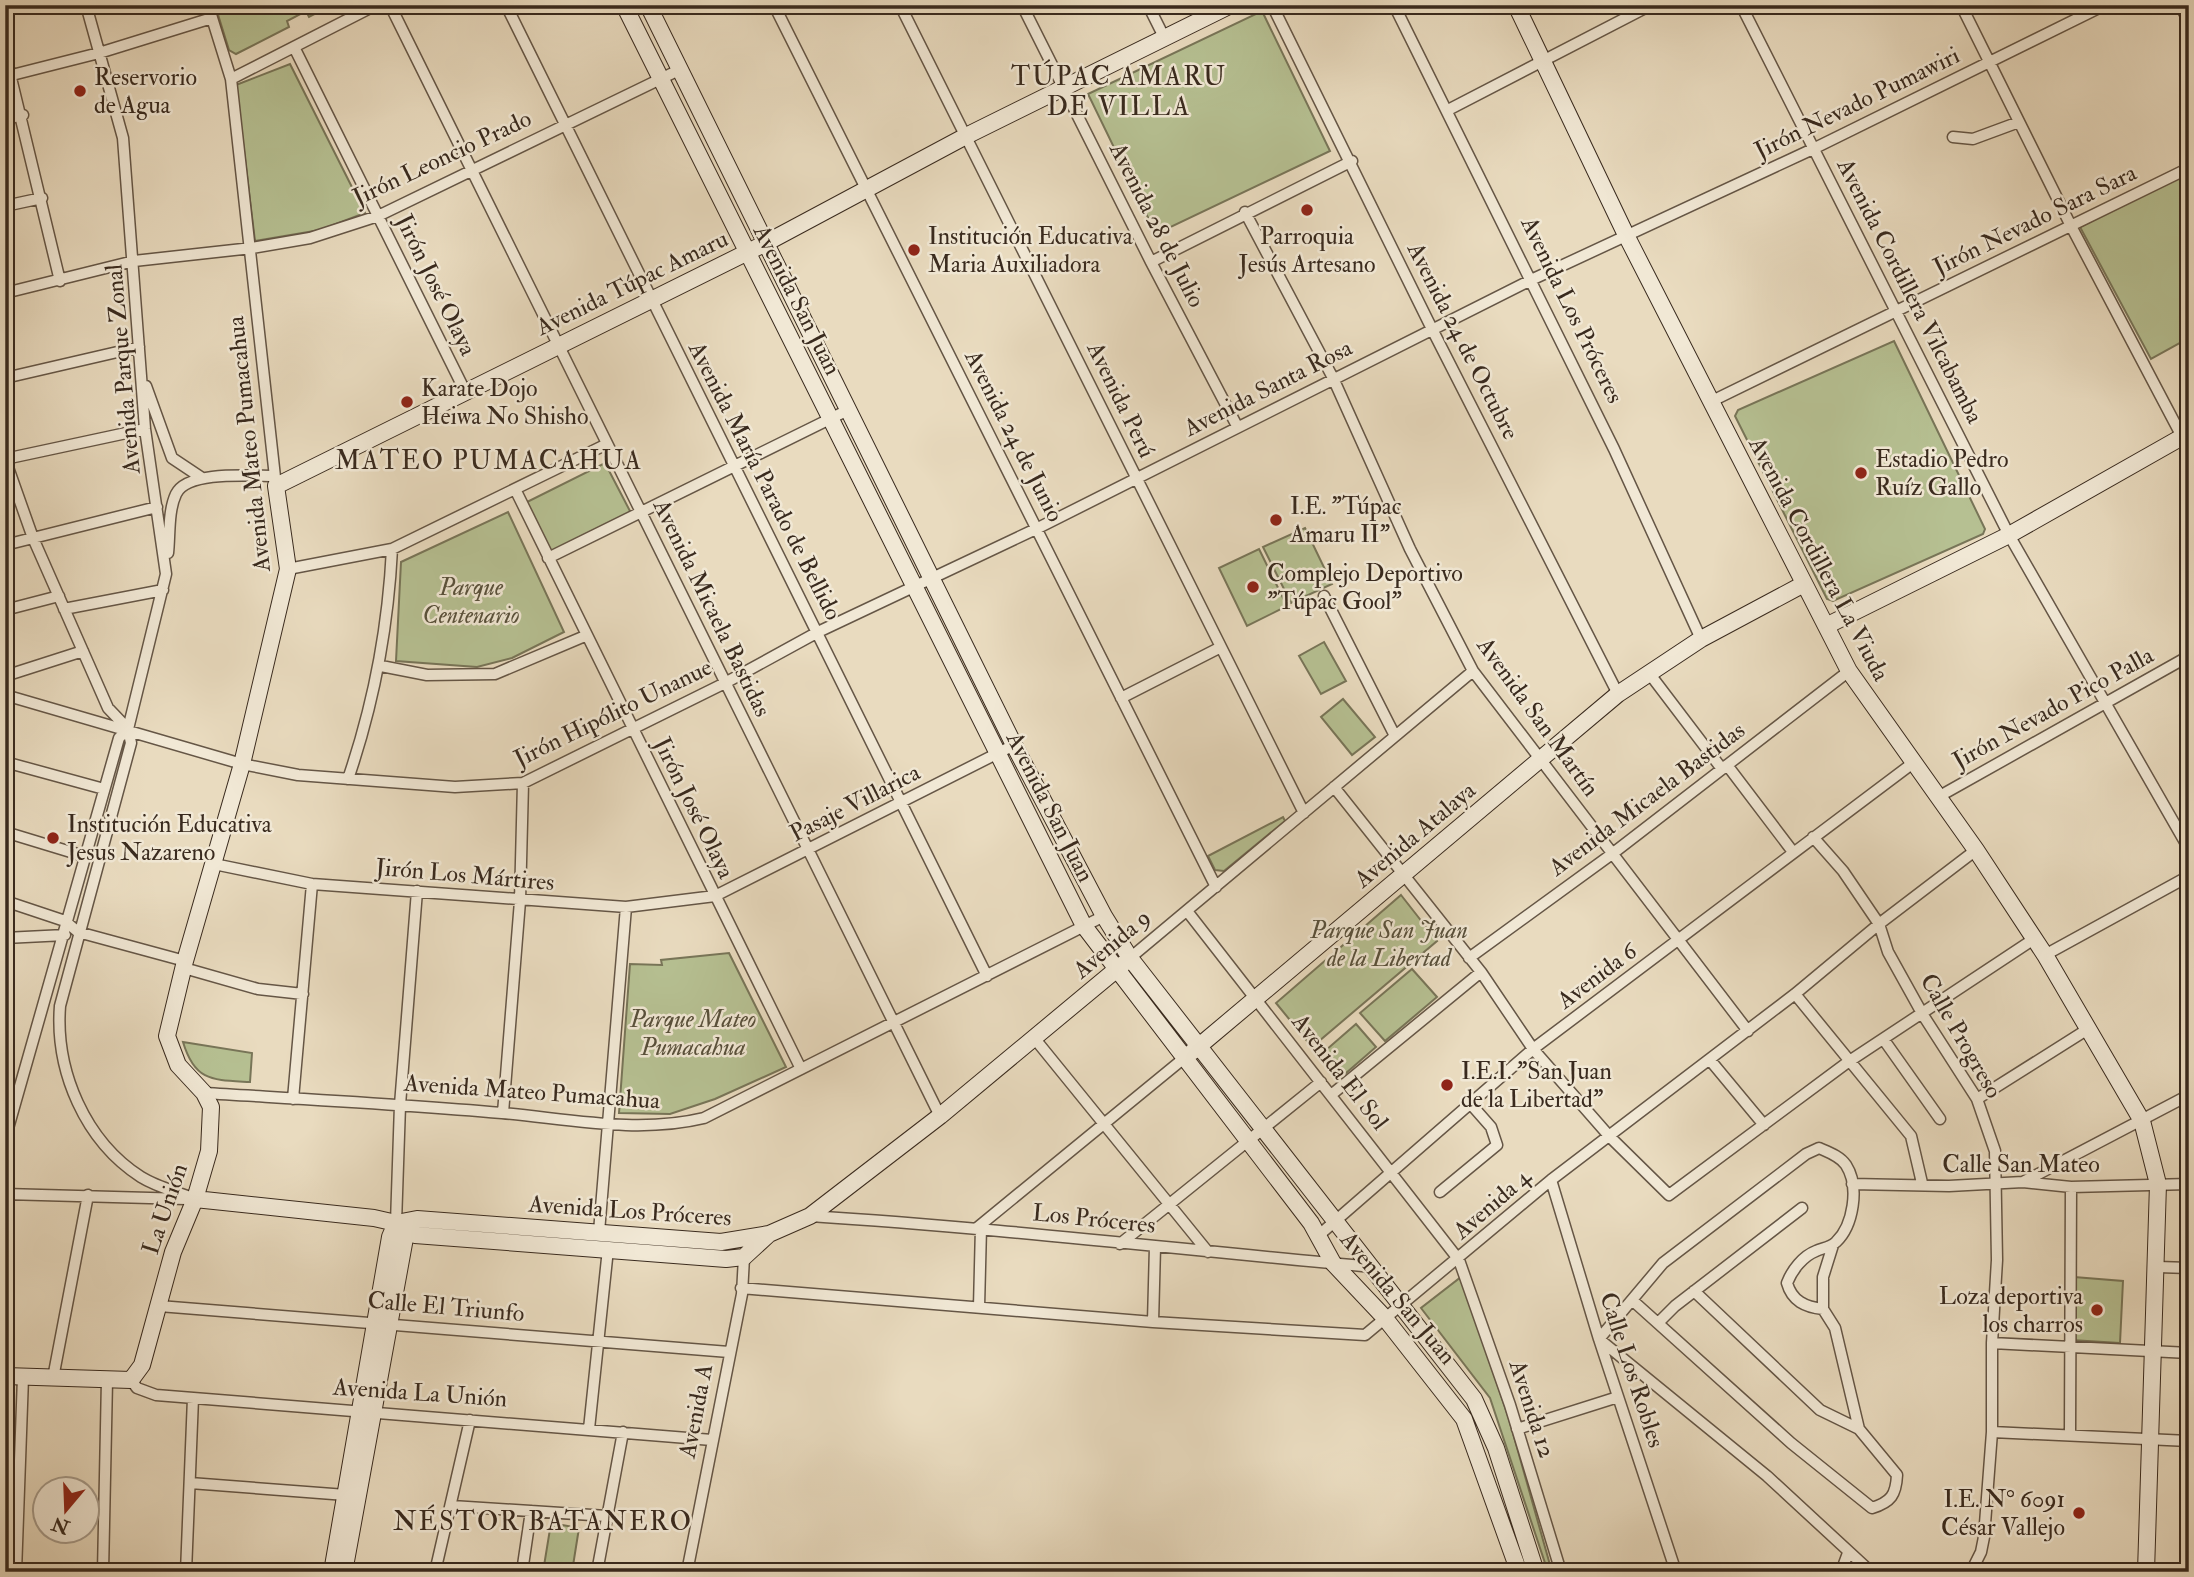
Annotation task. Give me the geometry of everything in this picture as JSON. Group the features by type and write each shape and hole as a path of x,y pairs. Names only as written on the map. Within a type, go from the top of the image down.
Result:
{"street":[{"name":"Avenida Parque Zonal","path":"86,5 123,138 145,429 166,574 128,729 131,743 78,932 60,1006 58,1029 66,1072 86,1121 112,1155 143,1178 195,1199"},
{"name":"Avenida Mateo Pumacahua","path":"208,5 231,79 288,569 242,764 167,1036 178,1065 204,1093 400,1105 609,1124 658,1125 704,1118 896,1024 1104,916"},
{"path":"231,79 376,5"},
{"name":"Avenida Micaela Bastidas","path":"390,5 940,1116"},
{"name":"Avenida María Parado de Bellido","path":"506,5 987,976"},
{"name":"Avenida San Juan","path":"624,5 1084,926 1115,971 1248,1140 1318,1236 1333,1263 1386,1319 1464,1419 1519,1572"},
{"name":"Avenida San Juan","path":"648,5 930,579 946,604 1014,746 1104,916 1130,958 1464,1384 1483,1413 1536,1572"},
{"name":"Avenida 24 de Junio","path":"774,5 1216,887"},
{"name":"Avenida Perú","path":"900,5 1304,813"},
{"name":"Avenida 28 de Julio","path":"1022,5 1237,426"},
{"path":"1148,5 1164,37"},
{"name":"Avenida Túpac Amaru","path":"276,481 764,244 966,136 1231,5"},
{"name":"Avenida 24 de Octubre","path":"1272,5 1352,162 1432,329 1618,694"},
{"name":"Avenida Los Próceres","path":"1394,5 1614,449 1701,639"},
{"name":"Avenida Cordillera La Viuda","path":"1516,5 1626,235 1802,585 1849,671 1976,850 2034,939 2141,1122 2158,1184 2158,1268 2146,1572"},
{"path":"1448,110 1651,5"},
{"name":"Avenida Cordillera Vilcabamba","path":"1741,5 2009,535 2104,705 2189,849"},
{"path":"1826,626 2009,535 2186,440 2071,226 1961,5"},
{"name":"Jirón Nevado Pumawiri","path":"1626,235 1815,148 2105,5"},
{"path":"2180,5 2189,22"},
{"path":"12,75 99,53 212,18"},
{"name":"Jirón José Olaya","path":"294,47 465,391"},
{"path":"5,53 23,115 60,281"},
{"name":"Jirón Leoncio Prado","path":"5,293 134,261 252,248 310,237 378,216 681,69"},
{"path":"5,119 23,115"},
{"path":"1953,138 1973,139 2019,122"},
{"path":"1151,262 1245,212 1352,162"},
{"name":"Jirón Nevado Sara Sara","path":"1710,402 2189,167"},
{"path":"5,206 42,198"},
{"name":"Avenida San Martín","path":"1245,212 1334,378 1410,550 1473,671 1748,1031"},
{"name":"Avenida Santa Rosa","path":"930,579 1038,528 1237,426 1626,235"},
{"path":"5,378 139,347"},
{"path":"140,370 172,458 202,478"},
{"path":"548,558 846,411"},
{"path":"128,729 108,708 8,481 5,459 145,429"},
{"path":"288,569 392,550 607,444"},
{"path":"166,574 173,503 177,490 202,478 276,481"},
{"name":"Jirón José Olaya","path":"515,489 585,636 801,1069"},
{"path":"5,545 158,508"},
{"path":"348,779 367,724 381,667 389,611 392,550"},
{"name":"Jirón Hipólito Unanue","path":"5,695 242,764 299,775 455,787 523,783 725,683 818,632 930,579"},
{"name":"Avenida Atalaya","path":"980,1227 1618,694 1701,639 1802,585"},
{"path":"64,609 163,590"},
{"path":"5,610 58,596"},
{"path":"1324,596 1395,736"},
{"path":"381,667 427,675 495,674 585,636"},
{"path":"1121,698 1221,647"},
{"path":"5,676 83,651"},
{"name":"Jirón Nevado Pico Palla","path":"1938,797 2189,656"},
{"name":"Avenida 9","path":"769,1234 810,1216 940,1116 1473,671"},
{"name":"Avenida Micaela Bastidas","path":"1469,958 1612,854 1849,671"},
{"path":"1649,673 1793,852"},
{"name":"Avenida Parque Zonal","path":"5,1139 60,937 119,738 128,729"},
{"name":"Pasaje Villarica","path":"715,896 1014,746"},
{"path":"5,762 104,789"},
{"name":"Avenida 6","path":"1318,1236 1533,1049 1913,763"},
{"path":"503,1113 520,901 523,783"},
{"path":"1334,787 1481,972 1533,1049 1610,1137 1669,1195 1848,1062 1923,1015 2034,939"},
{"path":"5,832 84,856"},
{"name":"Calle Progreso","path":"1813,838 1843,871 1879,924 1888,952 1923,1015 1977,1099 1995,1151 1997,1183 1992,1432 1981,1552 1971,1572"},
{"name":"Avenida 4","path":"741,1288 1153,1322 1362,1336 1459,1260 1551,1180 1795,995 1879,924 1976,850"},
{"name":"Jirón Los Mártires","path":"214,864 312,884 520,901 626,907 715,896"},
{"path":"2045,956 2189,876"},
{"path":"293,1099 312,884"},
{"path":"344,1572 367,1412 384,1322 390,1237 396,1223 400,1105 417,891"},
{"path":"5,901 65,921 78,932 258,989 303,994"},
{"path":"599,1231 626,907"},
{"name":"Avenida El Sol","path":"1187,911 1459,1260"},
{"path":"5,938 60,937 78,932"},
{"path":"1331,1095 1481,972"},
{"path":"1795,995 1911,1136 1922,1183"},
{"path":"1977,1099 2088,1029"},
{"path":"1035,1038 1208,1252"},
{"path":"1884,1040 1940,1119"},
{"path":"1710,1060 1764,1125"},
{"path":"1120,1244 1321,1082"},
{"name":"La Unión","path":"131,1380 142,1365 173,1252 195,1199 209,1151 211,1107 204,1093"},
{"path":"2023,1182 2189,1095"},
{"path":"1440,1192 1497,1145 1491,1127 1469,1102"},
{"path":"1859,1429 1835,1328 1823,1309 1824,1278 1833,1245 1848,1228 1852,1184 1846,1165 1833,1154 1819,1148 1806,1154 1663,1263 1599,1339 1768,1476 1871,1572"},
{"name":"Calle Los Robles","path":"1551,1180 1599,1339 1676,1572"},
{"name":"Calle San Mateo","path":"1852,1184 1922,1183 1949,1186 2023,1182 2071,1187 2189,1184"},
{"path":"2070,1434 2071,1187"},
{"path":"5,1210 7,1194"},
{"name":"Avenida Los Próceres","path":"7,1194 195,1199 357,1215 396,1223 415,1235 726,1259 744,1257 769,1234"},
{"path":"53,1378 88,1195"},
{"path":"1658,1323 1802,1208"},
{"name":"Los Próceres","path":"810,1216 980,1227 1120,1244 1373,1267"},
{"name":"Avenida Los Próceres","path":"396,1223 417,1219 721,1242 769,1234"},
{"path":"979,1307 980,1227"},
{"path":"1823,1309 1809,1307 1796,1300 1787,1283 1795,1267 1812,1252 1833,1245"},
{"path":"1153,1322 1155,1247"},
{"path":"589,1429 608,1249"},
{"name":"Avenida A","path":"687,1572 741,1288 744,1257"},
{"name":"Avenida 12","path":"1459,1260 1517,1429 1561,1572"},
{"path":"2158,1268 2189,1268"},
{"path":"1632,1300 1791,1443 1872,1508 1887,1503 1896,1492 1897,1475 1859,1429 1820,1410 1694,1292"},
{"name":"Calle El Triunfo","path":"159,1306 384,1322 729,1352"},
{"path":"1992,1343 2189,1353"},
{"path":"5,1376 131,1380"},
{"path":"16,1572 23,1377"},
{"path":"103,1572 107,1380"},
{"name":"Avenida La Unión","path":"131,1380 136,1388 146,1393 193,1398 712,1440"},
{"path":"1517,1429 1618,1397"},
{"path":"186,1572 193,1398"},
{"path":"332,1572 346,1495 367,1412"},
{"path":"435,1572 470,1420"},
{"path":"597,1572 623,1432"},
{"path":"1992,1432 2189,1441"},
{"path":"190,1483 346,1495"},
{"path":"452,1506 607,1516"},
{"path":"522,1572 531,1511"},
{"path":"1841,1572 1848,1553"}],"green space":[{"path":"215,5 332,5 309,17 306,11 287,21 289,27 236,54 229,50"},
{"path":"1262,11 1330,151 1156,234 1088,94"},
{"path":"290,64 365,213 320,230 255,241 236,85"},
{"path":"2180,176 2189,193 2189,338 2151,359 2080,227"},
{"name":"Estadio Pedro Ruíz Gallo","path":"1894,341 1985,529 1983,534 1833,601 1827,599 1735,416 1738,410"},
{"path":"605,463 631,513 549,553 525,503"},
{"name":"Parque Centenario","path":"508,512 564,632 512,658 477,667 396,661 401,562"},
{"path":"1305,528 1332,584 1291,603 1263,547"},
{"name":"Complejo Deportivo \"Túpac Gool\"","path":"1259,549 1287,606 1247,626 1219,568"},
{"path":"1324,642 1346,681 1321,694 1299,656"},
{"path":"1343,699 1375,737 1352,755 1321,717"},
{"path":"1283,817 1285,821 1224,871 1215,870 1208,856"},
{"name":"Parque San Juan de la Libertad","path":"1401,895 1437,941 1312,1047 1276,1003"},
{"name":"Parque Mateo Pumacahua","path":"729,953 786,1067 715,1099 670,1114 619,1113 630,964 662,965 661,960"},
{"path":"1412,969 1437,997 1385,1041 1360,1013"},
{"path":"1356,1024 1376,1047 1338,1080 1318,1057"},
{"path":"183,1042 252,1053 250,1082 216,1079 200,1072 193,1065"},
{"path":"1461,1277 1509,1419 1552,1572 1548,1572 1490,1398 1421,1308"},
{"name":"Loza deportiva los charros","path":"2074,1277 2123,1281 2120,1343 2071,1340"},
{"path":"551,1523 579,1528 572,1572 543,1572"}],"place":[{"name":"Reservorio de Agua","path":"80,91"},
{"name":"Parroquia Jesús Artesano","path":"1307,210"},
{"name":"Institución Educativa Maria Auxiliadora","path":"914,250"},
{"name":"Karate Dojo Heiwa No Shisho","path":"407,402"},
{"name":"Estadio Pedro Ruíz Gallo","path":"1861,473"},
{"name":"I.E. \"Túpac Amaru II\"","path":"1276,520"},
{"name":"Complejo Deportivo \"Túpac Gool\"","path":"1253,587"},
{"name":"Institución Educativa Jesus Nazareno","path":"53,838"},
{"name":"I.E.I. \"San Juan de la Libertad\"","path":"1447,1085"},
{"name":"Loza deportiva los charros","path":"2097,1310"},
{"name":"I.E. N° 6091 César Vallejo","path":"2079,1513"}],"district":[{"name":"TÚPAC AMARU DE VILLA","path":"1119,92"},
{"name":"MATEO PUMACAHUA","path":"489,461"},
{"name":"NÉSTOR BATANERO","path":"543,1522"}]}
